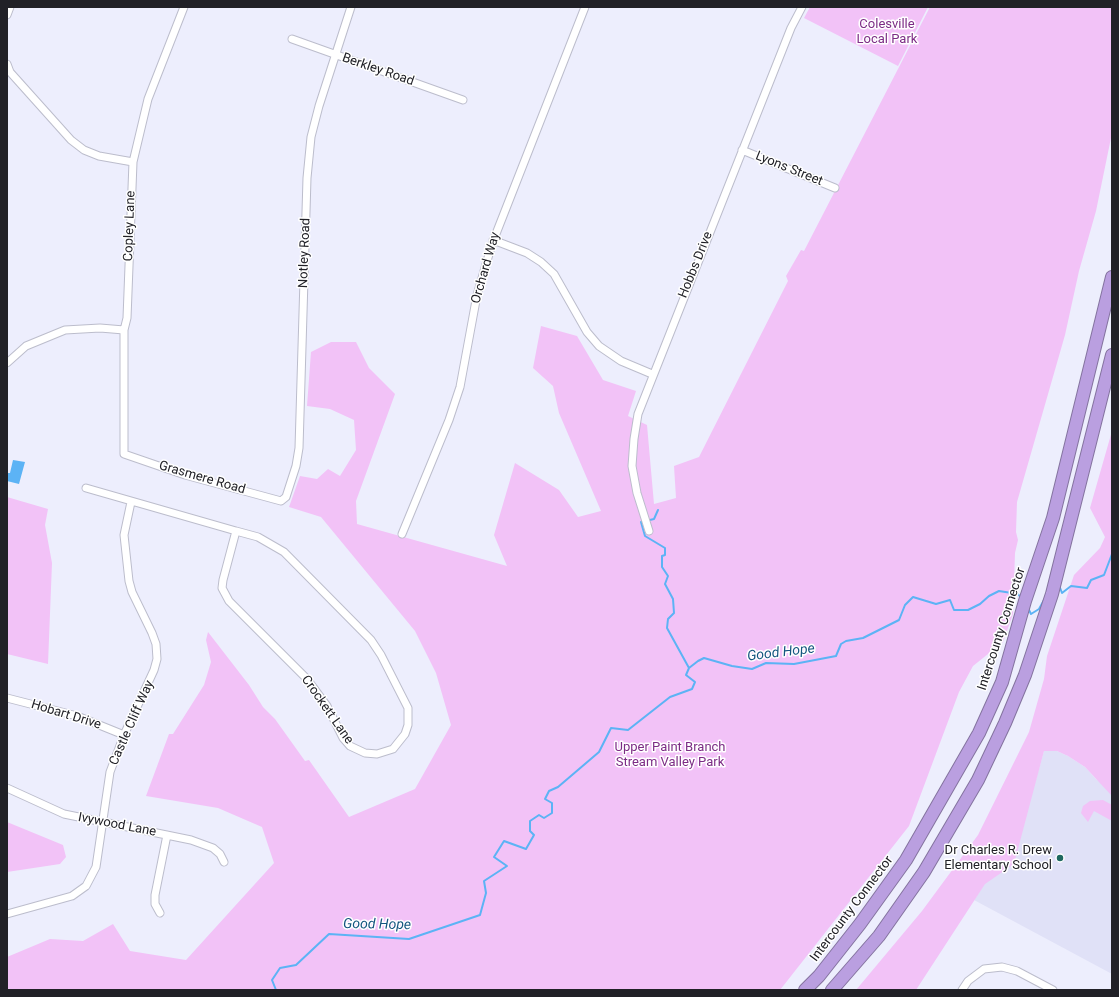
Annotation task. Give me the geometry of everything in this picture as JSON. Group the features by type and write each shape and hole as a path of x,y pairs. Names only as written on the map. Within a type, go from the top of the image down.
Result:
{"highway":[{"name":"Intercounty Connector","path":"804,990 818,976 860,924 906,860 979,733 1002,682 1025,601 1053,518 1112,278"},
{"path":"832,990 879,936 924,872 978,780 1005,723 1025,675 1052,594 1112,355"}],"street":[{"path":"7,15 10,7"},
{"name":"Copley Lane","path":"124,454 124,330 127,318 133,162 148,99 184,7"},
{"name":"Notley Road","path":"282,501 286,497 296,466 299,448 307,178 311,137 350,7"},
{"name":"Orchard Way","path":"402,534 449,420 460,387 477,295 493,240 585,7"},
{"name":"Hobbs Drive","path":"649,531 637,494 632,466 638,414 652,374 789,33 802,7"},
{"name":"Berkley Road","path":"292,39 463,100"},
{"path":"7,64 10,72 71,140 84,150 104,157 133,162"},
{"name":"Lyons Street","path":"742,150 835,188"},
{"path":"493,240 528,254 542,262 554,274 587,332 599,346 621,361 652,374"},
{"path":"7,363 26,346 57,332 84,328 124,330"},
{"name":"Grasmere Road","path":"124,454 185,475 282,501"},
{"name":"Crockett Lane","path":"86,488 258,537 284,552 360,627 381,655 408,708 408,725 402,738 393,749 377,754 365,753 350,746 343,738 327,706 308,679 229,601 222,588 236,531"},
{"name":"Castle Cliff Way","path":"7,914 72,896 86,886 96,868 110,772 124,735 148,685 154,670 156,659 156,644 132,592 130,582 124,534 131,502"},
{"name":"Hobart Drive","path":"7,698 77,716 124,735"},
{"name":"Ivywood Lane","path":"7,788 64,814 191,840 213,848 220,854 224,862"},
{"path":"160,913 156,904 155,895 167,835"},
{"path":"962,990 968,981 984,969 1002,966 1017,971 1051,990"}],"shaded area":[{"name":"Dr Charles R. Drew Elementary School","path":"1044,751 1057,751 1068,756 1085,767 1096,779 1112,790 1112,974 974,900 1024,821"}],"green space":[{"name":"Colesville Local Park","path":"810,7 928,7 898,66 804,18"},
{"name":"Upper Paint Branch Stream Valley Park","path":"930,7 1112,7 1112,133 1096,211 1079,271 1065,335 1017,502 1016,532 1018,540 1015,553 1013,614 1003,642 973,666 959,692 909,826 780,990 7,990 7,957 50,939 83,941 113,924 130,951 186,960 274,863 262,827 218,808 146,796 169,734 173,734 204,685 211,662 206,640 208,632 249,685 263,707 275,719 305,761 309,760 349,817 415,789 451,725 436,673 415,631 321,517 289,507 300,476 317,479 328,469 340,476 356,450 354,420 330,409 307,406 311,352 331,342 356,342 369,368 395,394 356,501 357,524 507,566 494,535 515,463 559,490 578,517 601,511 559,413 553,386 533,368 541,326 577,336 603,380 636,391 628,416 647,425 654,504 676,498 674,466 699,457 788,281 786,276 801,250 804,251"},
{"path":"1112,431 1112,796 1085,767 1057,751 1044,751 1014,864 985,884 916,990 856,990 922,911 978,835 1029,732 1044,679 1047,656 1074,575 1100,548 1105,537 1090,508"},
{"path":"7,497 48,509 45,525 52,563 48,664 7,654"},
{"path":"1103,800 1112,805 1112,821 1094,811 1088,822 1081,813 1083,806 1090,801"},
{"path":"7,822 63,845 66,857 60,864 7,872"}],"water":[{"path":"13,460 25,462 19,484 7,481 7,473 10,473"}],"waterway":[{"path":"658,510 654,519 641,522 645,536 665,548 665,555 662,556 662,567 668,576 665,584 673,599 674,613 668,619 667,628 689,668"},
{"name":"Good Hope","path":"1059,585 1062,593 1071,586 1087,588 1091,580 1104,575 1112,554"},
{"name":"Good Hope","path":"276,990 272,980 280,968 296,965 329,934 409,939 480,915 486,893 484,881 507,866 494,857 504,841 526,849 534,835 530,831 530,821 539,815 544,818 552,813 552,803 545,799 549,791 558,787 599,752 611,728 628,730 670,697 692,689 695,682 686,675 689,668 698,661 704,658 732,666 752,669 766,663 794,664 836,656 841,644 846,641 863,638 899,620 905,605 913,597 936,604 950,600 954,610 968,610 999,591 1018,594 1021,598"},
{"name":"Good Hope","path":"1028,608 1031,614 1039,609 1044,600"}],"place":[{"name":"Dr Charles R. Drew Elementary School","path":"1060,858"}]}
